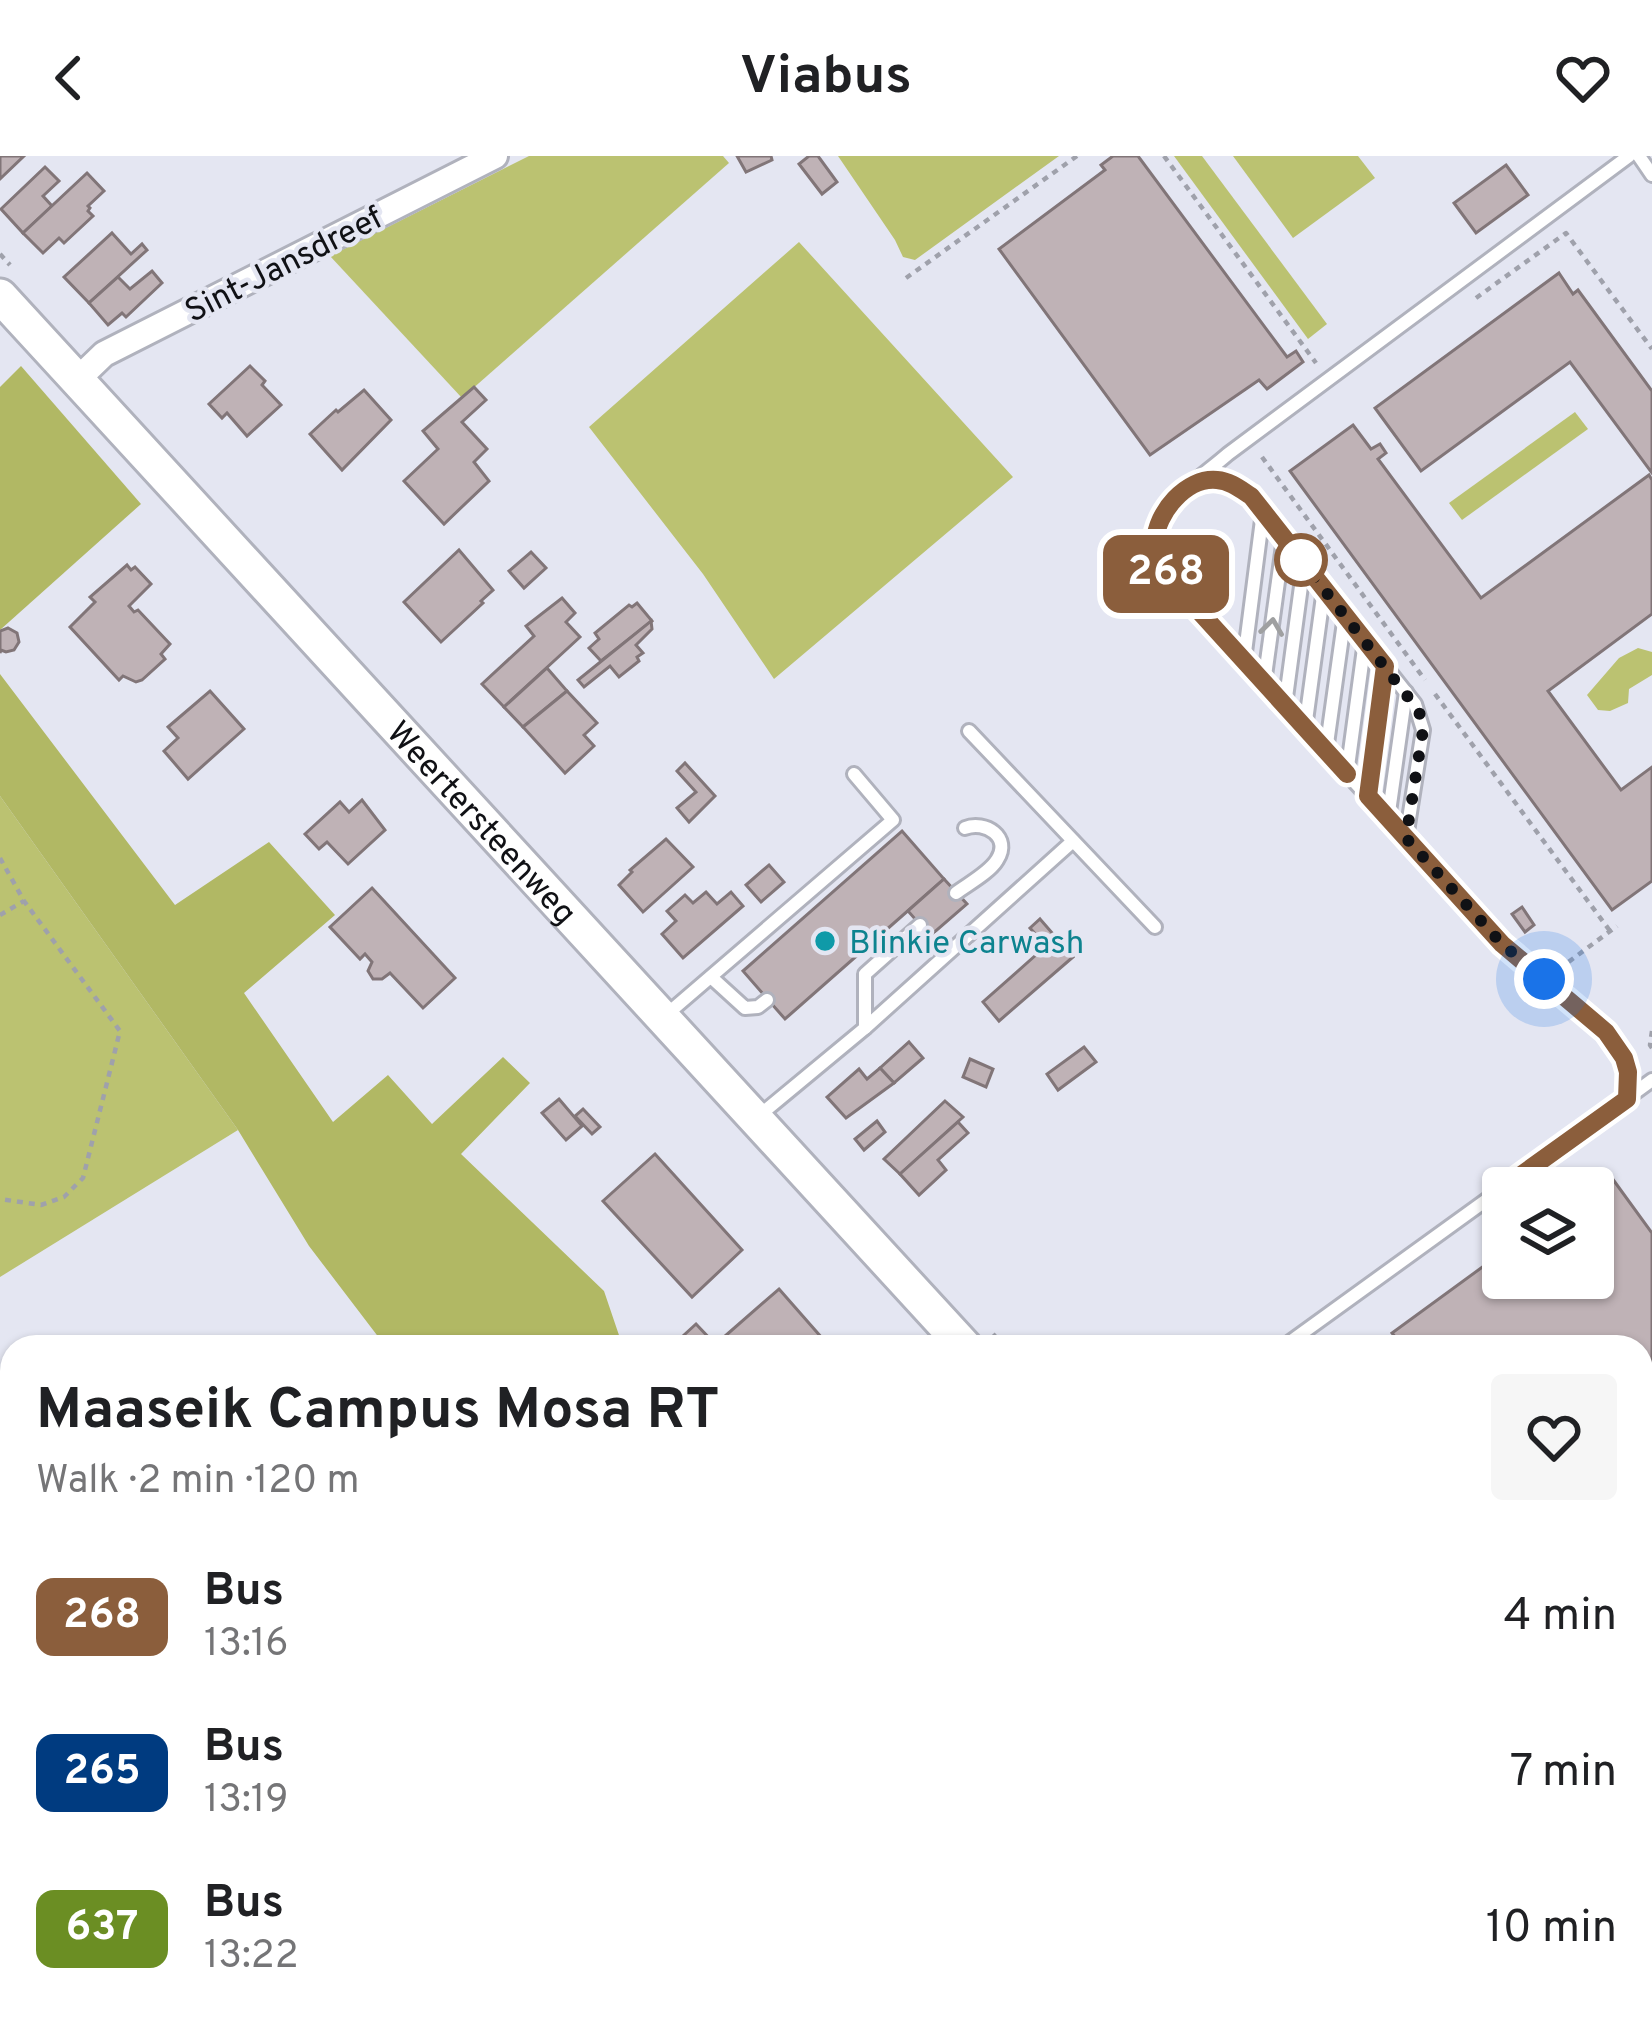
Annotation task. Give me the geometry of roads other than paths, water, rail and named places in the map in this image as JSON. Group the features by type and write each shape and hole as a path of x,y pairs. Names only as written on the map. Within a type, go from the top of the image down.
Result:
{"main road":[{"name":"Weertersteenweg","path":"0,296 954,1335"}],"street":[{"name":"Sint-Jansdreef","path":"77,380 104,354 495,156"}],"lane":[{"path":"1627,1099 1628,1072 1617,1047 1592,1018 1502,944 1168,577 1155,546 1165,512 1228,454 1629,156"},
{"path":"1639,156 1652,175"},
{"path":"1196,482 1216,480 1251,496 1419,711 1423,730 1406,838"},
{"path":"1244,660 1264,512"},
{"path":"1264,683 1284,538"},
{"path":"1285,705 1304,563"},
{"path":"1306,728 1324,589"},
{"path":"1326,751 1345,615"},
{"path":"1347,774 1365,640"},
{"path":"1368,796 1385,666"},
{"path":"1388,819 1406,692"},
{"path":"969,730 1155,927"},
{"path":"661,1018 893,820 854,774"},
{"path":"956,893 995,864 1001,848 988,827 965,828"},
{"path":"754,1120 865,1028 1073,841"},
{"path":"865,1028 865,974 920,925"},
{"path":"711,977 745,1008 767,1000"},
{"path":"1532,1167 1652,1080"},
{"path":"1300,1335 1482,1203"}],"place":[{"name":"Blinkie Carwash","path":"825,941"}]}
